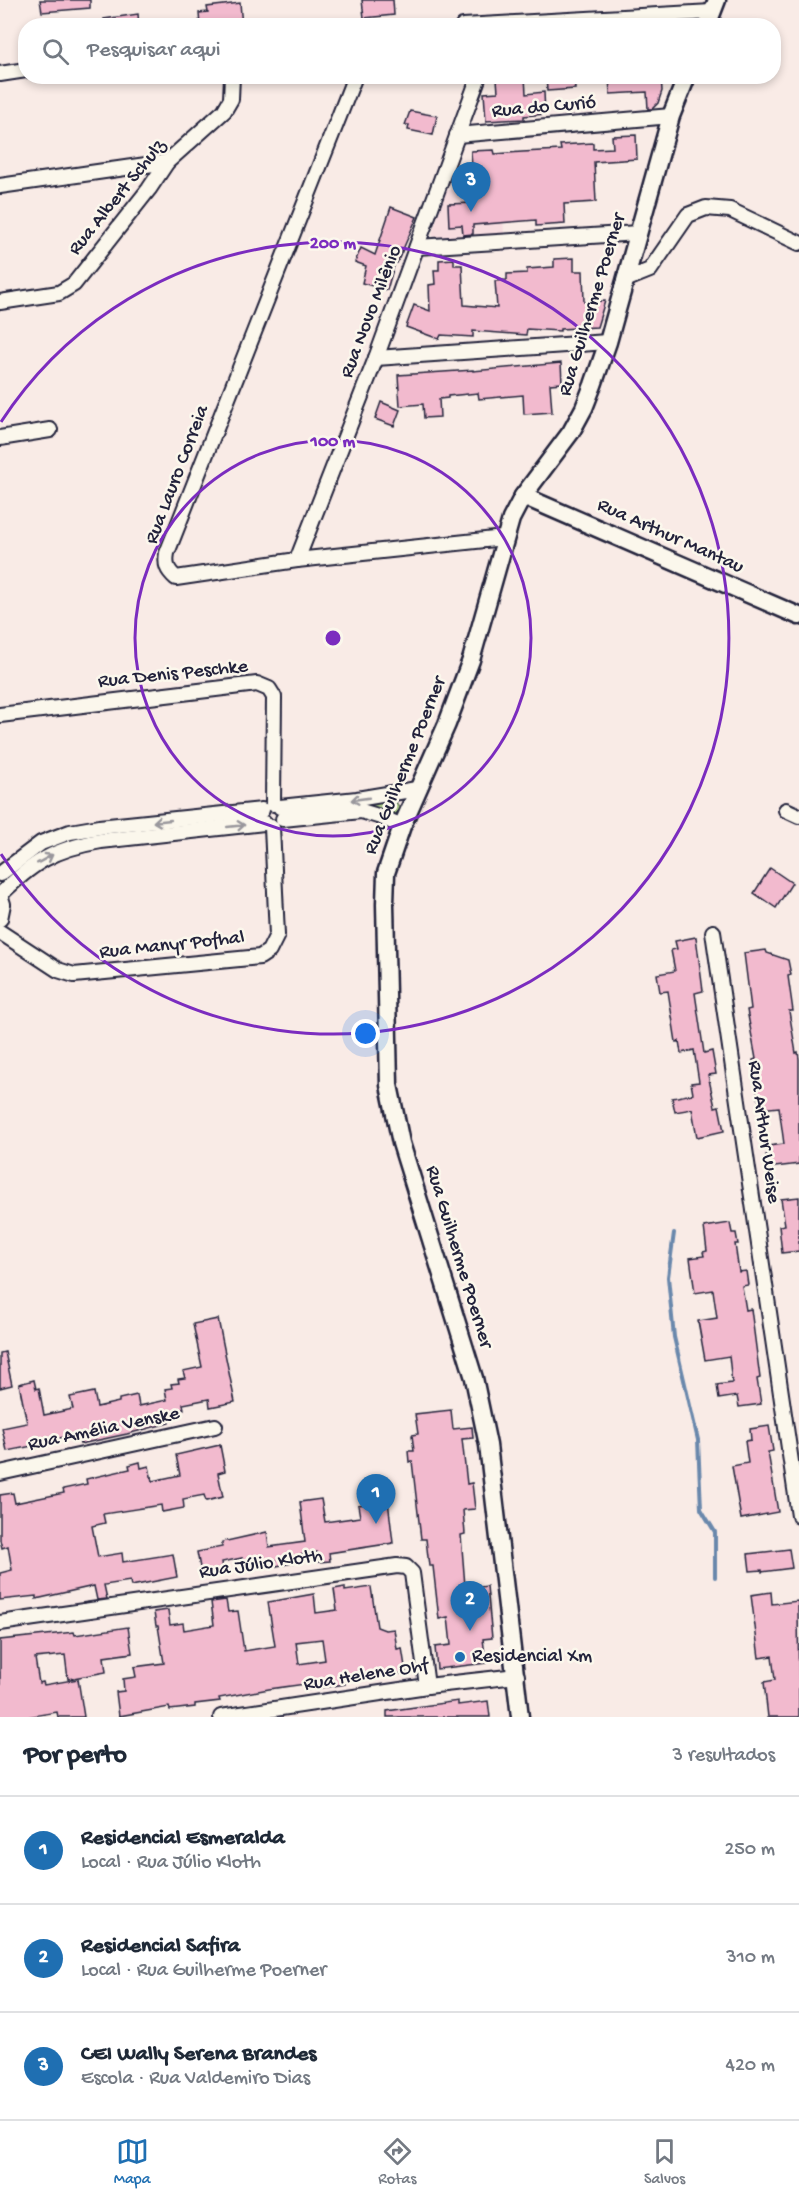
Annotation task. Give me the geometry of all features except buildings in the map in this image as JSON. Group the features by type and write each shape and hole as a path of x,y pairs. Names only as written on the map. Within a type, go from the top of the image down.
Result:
{"street":[{"path":"615,18 712,13"},
{"path":"0,74 18,71"},
{"name":"Rua Albert Schulz","path":"0,302 59,293 74,284 149,189 167,162 224,111 231,99 232,84"},
{"name":"Rua Lauro Correia","path":"352,84 167,553 166,563 169,571 176,578 297,560 504,538"},
{"name":"Rua Novo Milênio","path":"297,560 376,358 476,84"},
{"name":"Rua Guilherme Poerner","path":"520,1717 517,1676 488,1445 474,1378 400,1143 389,1086 386,873 402,826 447,724 471,660 511,519 523,496 571,432 584,408 608,342 671,116 684,84"},
{"name":"Rua do Curió","path":"457,135 671,116"},
{"path":"0,186 167,162"},
{"path":"625,279 650,270 687,215 706,208 730,210 799,243"},
{"path":"417,247 638,233"},
{"path":"376,358 608,342"},
{"path":"0,438 50,430"},
{"name":"Rua Arthur Mantau","path":"523,496 799,616"},
{"name":"Rua Denis Peschke","path":"0,715 257,684 269,689 274,697 272,815"},
{"path":"0,919 3,904 0,896 20,875 46,857 78,845 272,815 417,789"},
{"path":"786,810 799,816"},
{"path":"0,874 41,843 70,832 99,827 272,815 362,812 402,826"},
{"name":"Rua Manyr Pofhal","path":"0,932 58,970 74,975 260,957 270,951 276,935 272,815"},
{"name":"Rua Arthur Weise","path":"713,932 799,1516"},
{"name":"Rua Amélia Venske","path":"0,1473 215,1426"},
{"name":"Rua Júlio Kloth","path":"0,1623 397,1566 406,1567 412,1573 427,1686"},
{"name":"Rua Helene Ohf","path":"221,1717 427,1686 517,1676"}],"shaded area":[{"path":"501,187 504,234 443,239 432,235 445,190"}],"green space":[{"path":"382,800 396,802 399,807 396,814 355,806 292,811"}],"waterway":[{"path":"674,1233 668,1277 674,1337 698,1440 701,1509 715,1532 715,1577"}],"place":[{"name":"CEI Wally Serena Brandes","path":"471,212"},
{"name":"Residencial Esmeralda","path":"376,1524"},
{"name":"Residencial Safira","path":"470,1631"},
{"name":"Residencial Xm","path":"460,1657"}]}
